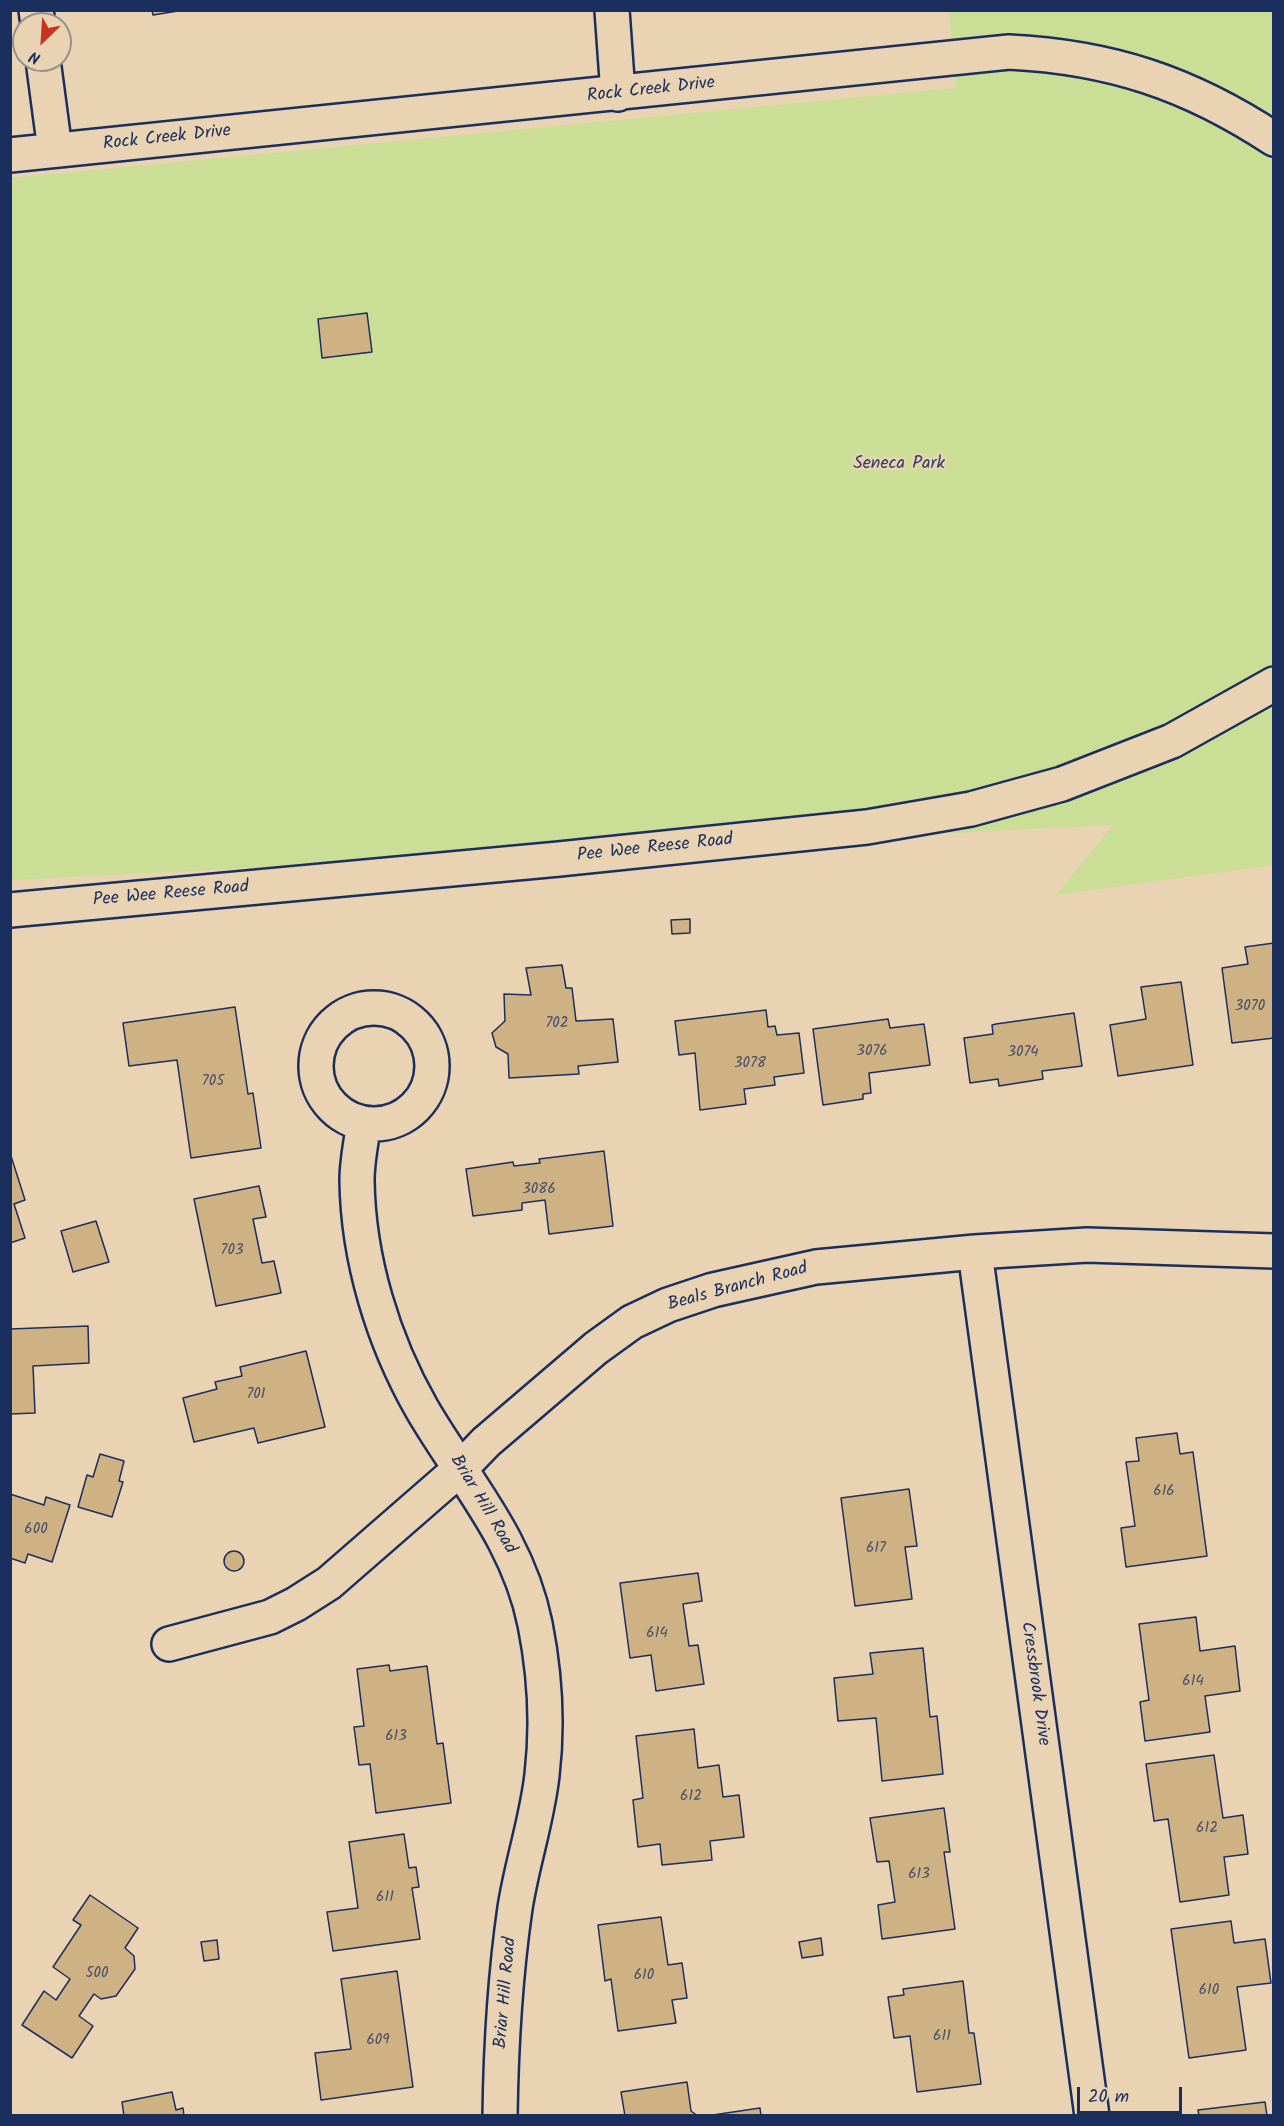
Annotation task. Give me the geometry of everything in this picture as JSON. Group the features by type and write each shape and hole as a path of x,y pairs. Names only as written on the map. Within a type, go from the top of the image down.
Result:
{"street":[{"path":"612,10 618,94"},
{"name":"Rock Creek Drive","path":"10,155 1009,52 1053,54 1123,68 1173,85 1242,118 1274,139"},
{"path":"45,72 55,150"},
{"name":"Pee Wee Reese Road","path":"10,910 867,827 960,811 1062,784 1172,741 1274,684"},
{"name":"Briar Hill Road","path":"364,1124 357,1178 359,1216 370,1279 385,1330 422,1408 495,1519 513,1556 534,1622 544,1678 546,1722 542,1776 516,1906 502,2013 500,2115"},
{"name":"Beals Branch Road","path":"169,1644 270,1617 330,1583 461,1468 486,1442 596,1348 632,1322 668,1305 713,1290 816,1267 975,1252 1087,1245 1274,1251"},
{"name":"Cressbrook Drive","path":"975,1252 1092,2115"}],"green space":[{"name":"Seneca Park","path":"949,11 1273,11 1273,865 1056,895 1113,825 11,880 11,178 956,88"}],"building":[{"path":"152,10 184,10 153,15"},
{"path":"367,313 372,352 322,358 318,319"},
{"path":"690,919 690,933 672,934 671,920"},
{"path":"1274,943 1274,1038 1232,1043 1222,968 1248,964 1245,947"},
{"path":"562,965 566,988 572,988 576,1021 613,1019 618,1062 578,1066 579,1074 509,1078 508,1054 496,1047 492,1033 505,1021 504,994 531,995 526,968"},
{"path":"1181,982 1193,1065 1118,1076 1110,1025 1146,1019 1141,987"},
{"path":"235,1007 248,1094 253,1093 261,1148 191,1158 177,1060 129,1066 123,1023"},
{"path":"766,1010 768,1027 775,1026 777,1035 799,1033 804,1073 774,1077 775,1085 744,1089 746,1104 700,1110 695,1053 679,1055 675,1021"},
{"path":"1074,1013 1082,1066 1042,1071 1043,1079 999,1086 998,1079 970,1083 964,1038 993,1034 992,1025 996,1024"},
{"path":"888,1019 890,1028 924,1024 930,1065 869,1073 871,1093 863,1094 863,1099 823,1105 813,1029"},
{"path":"604,1151 613,1226 549,1234 545,1200 522,1203 522,1210 473,1216 466,1169 513,1162 514,1166 540,1163 539,1159"},
{"path":"11,1156 25,1200 14,1204 25,1238 10,1243"},
{"path":"259,1186 266,1217 253,1219 262,1263 274,1261 281,1293 216,1306 194,1199"},
{"path":"96,1221 109,1262 73,1272 61,1231"},
{"path":"88,1326 89,1363 33,1366 35,1413 10,1414 10,1329"},
{"path":"306,1351 325,1427 258,1443 254,1428 194,1442 183,1398 217,1389 215,1382 242,1376 240,1367"},
{"path":"1177,1433 1180,1454 1193,1452 1207,1556 1126,1567 1121,1528 1135,1526 1126,1462 1139,1461 1136,1438"},
{"path":"100,1454 124,1461 119,1481 123,1482 112,1517 78,1507 87,1475 93,1477"},
{"path":"909,1489 917,1546 905,1547 912,1599 855,1606 841,1498"},
{"path":"10,1494 44,1505 46,1497 70,1505 52,1562 28,1554 25,1563 10,1558"},
{"path":"230,1551 238,1551 244,1557 244,1565 238,1571 230,1571 224,1565 224,1557"},
{"path":"698,1573 702,1601 683,1604 689,1646 698,1645 704,1684 656,1691 651,1655 630,1658 620,1583"},
{"path":"1196,1617 1200,1651 1235,1646 1240,1691 1205,1696 1210,1732 1145,1741 1140,1702 1149,1700 1139,1624"},
{"path":"923,1648 930,1717 937,1716 943,1774 882,1781 876,1718 838,1721 834,1678 873,1674 870,1653"},
{"path":"389,1665 390,1671 427,1666 437,1744 443,1743 451,1803 376,1813 370,1764 359,1765 354,1727 364,1726 357,1669"},
{"path":"694,1729 698,1768 719,1765 723,1797 739,1795 744,1837 710,1841 712,1860 662,1865 660,1844 638,1847 633,1800 643,1798 636,1736"},
{"path":"1214,1755 1223,1818 1243,1815 1248,1854 1224,1857 1229,1895 1180,1902 1168,1819 1154,1821 1146,1764"},
{"path":"944,1808 950,1852 944,1852 955,1929 882,1939 878,1905 895,1902 889,1861 877,1862 870,1818"},
{"path":"404,1834 409,1868 416,1867 419,1887 412,1888 420,1939 333,1951 327,1912 358,1908 349,1842"},
{"path":"90,1895 138,1928 125,1948 134,1956 135,1969 116,1996 101,1999 94,1994 79,2016 93,2026 72,2058 22,2025 44,1991 56,2000 70,1979 53,1967 81,1925 73,1920"},
{"path":"661,1917 668,1965 682,1963 687,1998 672,2000 676,2023 618,2031 611,1979 605,1981 598,1925"},
{"path":"1231,1921 1234,1943 1265,1939 1271,1983 1237,1987 1246,2050 1189,2058 1171,1929"},
{"path":"821,1938 823,1955 802,1958 799,1942"},
{"path":"217,1940 219,1959 204,1961 201,1942"},
{"path":"397,1971 413,2087 321,2100 315,2053 351,2049 341,1979"},
{"path":"963,1981 969,2033 974,2033 981,2084 917,2092 910,2036 894,2038 888,1997 904,1995 903,1989"},
{"path":"687,2082 691,2111 698,2116 625,2116 621,2092"},
{"path":"172,2092 176,2110 183,2108 184,2116 124,2116 122,2102"},
{"path":"1265,2102 1267,2116 1199,2116 1198,2110"},
{"path":"760,2108 761,2116 706,2116"}]}
